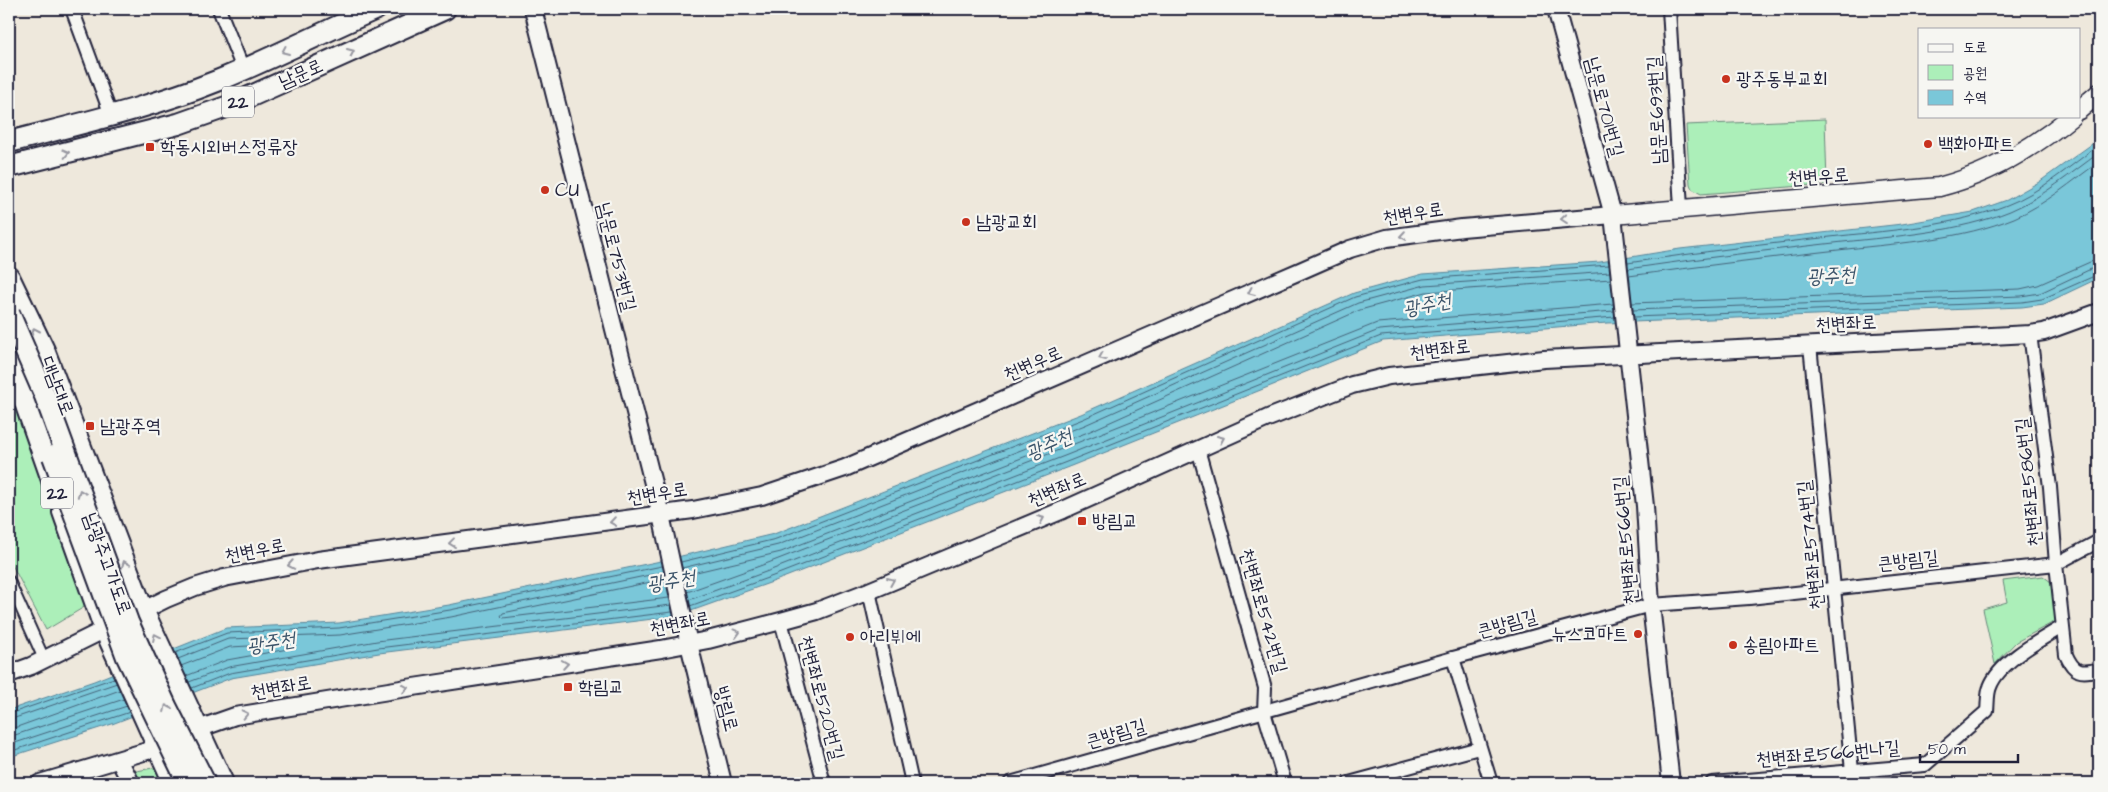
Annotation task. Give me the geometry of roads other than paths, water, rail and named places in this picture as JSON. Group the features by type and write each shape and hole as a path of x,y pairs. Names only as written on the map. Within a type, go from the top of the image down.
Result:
{"main road":[{"name":"남문로","path":"9,142 111,115 216,82 376,9"},
{"name":"남문로","path":"12,170 178,124 229,106 445,9"},
{"path":"2080,109 2099,93"},
{"name":"천변우로","path":"1613,215 1939,187 1974,176 2013,158 2040,141 2069,118"},
{"name":"대남대로","path":"9,277 44,350 143,610"},
{"name":"남광주고가도로","path":"9,313 45,396 128,622 166,706 205,783"},
{"name":"남광주고가도로","path":"9,340 21,366 31,399 127,657 188,783"},
{"name":"대남대로","path":"9,357 105,630"},
{"name":"22","path":"143,610 223,783"},
{"name":"22","path":"105,630 174,783"}],"street":[{"path":"72,9 111,115"},
{"path":"219,9 243,69"},
{"name":"남문로753번길","path":"533,9 661,515 689,644"},
{"name":"남문로701번길","path":"1556,9 1613,215 1627,354"},
{"name":"남문로693번길","path":"1669,9 1681,208"},
{"name":"천변우로","path":"9,674 31,666 143,610 195,587 268,569 318,560 661,515 762,496 845,468 1300,271 1373,242 1387,238 1462,228 1613,215"},
{"name":"천변좌로","path":"40,783 157,748 198,729 235,716 689,644 781,622 817,611 868,591 1063,510 1268,418 1352,385 1389,376 1477,365 1627,354 2030,334 2044,332 2099,312"},
{"name":"천변좌로586번길","path":"2030,334 2049,480 2066,655 2071,666 2086,673 2099,669"},
{"name":"천변좌로574번길","path":"1810,345 1852,771"},
{"name":"천변좌로566번길","path":"1627,354 1645,506 1651,605 1671,783"},
{"name":"천변좌로542번길","path":"1198,449 1265,688 1264,712 1285,783"},
{"path":"2056,564 2099,541"},
{"name":"큰방림길","path":"1010,783 1452,658 1651,605 1834,588 2056,564"},
{"path":"9,581 44,659"},
{"path":"868,591 912,783"},
{"name":"천변좌로520번길","path":"781,622 824,783"},
{"name":"천변좌로566번나길","path":"1712,783 1926,765 1987,711 1989,688 1996,676 2021,651 2062,627"},
{"name":"방림로","path":"689,644 723,783"},
{"path":"1452,658 1491,783"},
{"path":"1349,783 1480,748"},
{"path":"119,760 130,783"}],"water":[{"name":"광주천","path":"2099,139 2099,278 2044,304 2022,307 1607,323 1383,341 1071,466 775,581 677,616 379,653 231,678 112,724 9,757 9,710 94,681 226,628 339,623 449,605 656,562 774,534 1081,414 1354,293 1423,274 1600,262 1680,249 1902,224 1973,212 2007,200 2039,182"}],"place":[{"name":"광주동부교회","path":"1726,79"},
{"name":"백화아파트","path":"1928,144"},
{"name":"학동시외버스정류장","path":"150,147"},
{"name":"CU","path":"545,190"},
{"name":"남광교회","path":"966,222"},
{"name":"남광주역","path":"90,426"},
{"name":"방림교","path":"1082,521"},
{"name":"뉴스코마트","path":"1638,634"},
{"name":"아리뷔에","path":"850,637"},
{"name":"송림아파트","path":"1733,645"},
{"name":"학림교","path":"568,687"}]}
